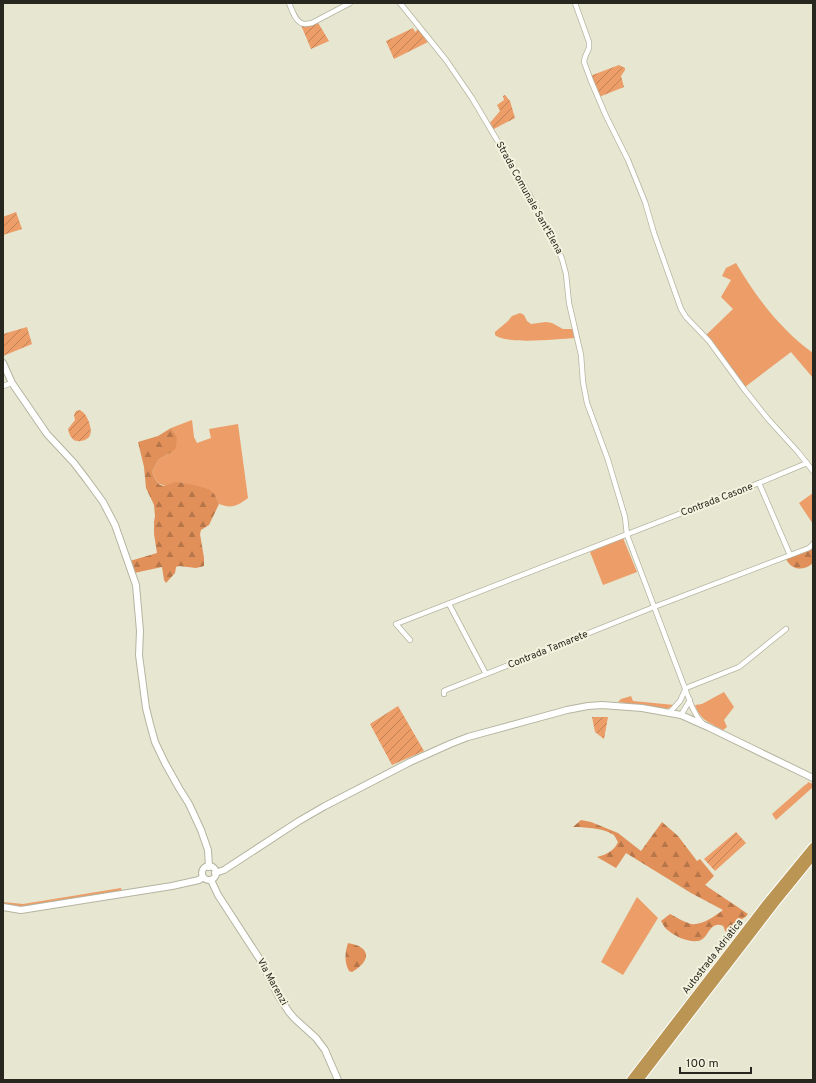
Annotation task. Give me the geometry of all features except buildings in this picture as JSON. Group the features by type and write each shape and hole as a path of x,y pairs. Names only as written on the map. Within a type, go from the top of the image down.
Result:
{"highway":[{"name":"Autostrada Adriatica","path":"631,1080 763,909 813,847"},
{"name":"Autostrada Adriatica","path":"639,1080 813,856"}],"main road":[{"path":"3,363 12,383 46,434 74,463 103,502 115,524 136,585 140,631 139,655 146,708 150,724 155,742 165,763 189,804 201,830 208,850 209,867"},
{"path":"215,872 224,870 299,821 325,806 410,762 450,744 468,737 553,713 588,706 602,705 642,708 681,715 704,724 813,778"},
{"path":"209,867 215,872"},
{"path":"203,877 203,869 209,867"},
{"path":"203,877 206,880 211,880 214,877 215,872"},
{"path":"3,907 20,910 172,886 199,880 203,877"},
{"name":"Via Marenzi","path":"211,880 218,895 259,958 279,997 294,1018 316,1038 325,1050 338,1080"}],"street":[{"path":"289,3 296,18 301,23 306,24 312,23 350,3"},
{"name":"Strada Comunale Sant'Elena","path":"400,3 446,60 472,98 529,194 562,259 566,274 569,303 581,355 583,382 587,403 608,460 625,517 627,535 690,700 698,718 704,724"},
{"path":"575,3 589,42 589,48 584,62 606,116 628,160 645,202 654,233 681,310 709,341 744,389 813,471"},
{"path":"3,386 12,383"},
{"name":"Contrada Casone","path":"410,640 396,624 759,484 807,463"},
{"path":"759,484 790,555"},
{"name":"Contrada Tamarete","path":"444,694 444,691 446,690 654,607 809,548 813,544"},
{"path":"449,604 486,674"},
{"path":"670,712 680,702 686,688 739,667 786,629"},
{"path":"681,715 690,700"},
{"path":"680,702 681,715"}],"shaded area":[{"path":"317,21 329,41 311,49 301,25"},
{"path":"413,28 415,32 418,29 428,42 394,59 386,41"},
{"path":"619,65 625,68 621,76 624,87 599,97 590,76"},
{"path":"505,95 510,101 515,118 492,130 489,124 500,111 497,105 504,100 503,96"},
{"path":"16,212 22,229 3,235 3,217"},
{"path":"736,263 760,300 779,323 813,353 813,378 791,352 745,387 705,336 733,309 721,297 731,280 722,276 726,268"},
{"path":"520,313 524,315 527,321 531,324 546,322 552,323 563,329 573,329 575,338 521,341 501,338 495,335 495,332 512,316"},
{"path":"27,327 32,344 3,356 3,334"},
{"path":"80,410 85,414 89,422 91,432 88,438 76,441 72,438 68,429 75,420 74,415 76,411"},
{"path":"192,420 194,437 197,443 211,438 209,429 238,424 248,498 241,503 234,506 224,506 219,504 216,497 185,483 176,482 167,486 159,484 156,480 152,472 158,460 170,453 177,436 171,428"},
{"path":"813,493 813,524 799,503"},
{"path":"623,538 637,572 603,585 590,552"},
{"path":"724,692 734,707 724,720 727,727 723,730 703,718 695,705 702,704"},
{"path":"631,696 633,701 674,705 667,709 618,702 621,699"},
{"path":"398,706 424,751 392,765 370,724"},
{"path":"592,717 608,717 604,739 595,732"},
{"path":"808,782 813,784 813,787 776,820 772,814"},
{"path":"736,832 746,843 715,871 704,859"},
{"path":"121,888 122,891 28,906 3,904 3,902 23,904"},
{"path":"637,897 658,918 623,975 601,962"}],"green space":[{"path":"171,428 177,436 176,448 158,460 152,472 156,481 162,486 178,482 192,484 208,489 215,495 219,504 209,525 201,530 200,534 204,566 196,568 176,567 175,573 166,583 164,580 162,567 134,573 130,561 157,553 154,534 154,505 146,488 144,467 138,442 158,436"},
{"path":"813,547 813,563 810,566 795,568 791,566 786,559"},
{"path":"581,820 591,822 618,833 641,851 662,822 678,836 697,861 700,859 714,876 705,885 748,914 740,921 731,933 725,931 724,927 717,925 711,928 701,940 698,941 675,936 666,929 661,921 670,914 691,924 699,924 723,910 691,893 626,853 616,868 597,857 610,852 618,842 615,836 604,830 573,827"},
{"path":"348,943 363,949 366,956 364,962 352,972 347,968 346,961"}]}
